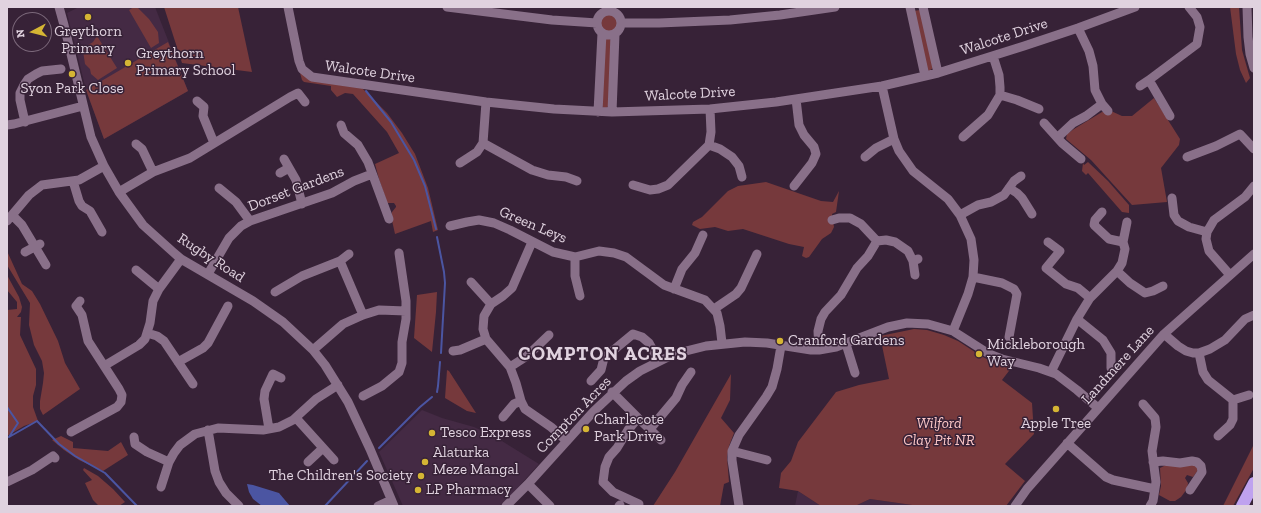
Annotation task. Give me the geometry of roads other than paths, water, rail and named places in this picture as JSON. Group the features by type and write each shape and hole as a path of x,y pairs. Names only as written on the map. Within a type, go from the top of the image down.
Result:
{"highway":[{"path":"1242,506 1254,483"}],"street":[{"name":"Rugby Road","path":"59,7 91,137 104,166 119,192 143,225 181,259 254,301 283,322 313,350 338,385 362,432 392,503"},
{"name":"Walcote Drive","path":"288,7 299,61 302,69 312,77 486,102 598,112 710,109 796,99 882,86 938,73 993,56 1078,28 1135,7"},
{"path":"447,7 552,20 597,23"},
{"path":"621,23 730,20 835,7"},
{"path":"910,7 925,76"},
{"path":"922,7 938,73"},
{"path":"1140,86 1197,44 1200,27 1198,17 1189,7"},
{"path":"1247,7 1247,28 1250,54 1254,68"},
{"path":"603,10 616,10 621,23 620,29 615,34 609,35 599,31 597,23 603,10"},
{"path":"1058,137 1073,123 1105,107 1095,90 1093,66 1089,51 1078,28"},
{"path":"598,112 602,33"},
{"path":"612,112 615,34"},
{"path":"963,137 988,115 1000,95 999,75 993,56"},
{"path":"25,122 20,100 20,93 24,85 28,79 42,71 59,71"},
{"path":"1149,80 1170,116"},
{"path":"882,86 894,140 899,151 913,171 923,180 940,191 948,199 966,225 972,245 974,260 973,277 968,294 953,331"},
{"path":"119,192 153,172 190,158 297,90 305,102"},
{"path":"1000,95 1039,109"},
{"path":"794,186 812,163 816,154 814,147 804,135 799,125 796,99"},
{"path":"197,101 204,107 203,116 214,143"},
{"path":"460,163 477,152 483,143 486,102"},
{"path":"7,125 25,122 83,106"},
{"path":"637,184 650,190 668,185 709,145 712,132 710,109"},
{"path":"1044,123 1062,143 1081,159"},
{"path":"341,132 358,145 368,162 372,174 389,207 390,218"},
{"path":"1187,157 1216,146 1240,134 1254,149"},
{"path":"865,157 876,148 894,140"},
{"path":"483,143 532,170 548,175 566,177 576,181"},
{"path":"136,144 142,149 153,172"},
{"path":"709,145 720,149 732,157 739,166 742,177"},
{"path":"284,159 296,180 302,204"},
{"path":"46,265 37,245 22,225 9,218 28,195 42,185 73,182 104,166"},
{"path":"280,173 289,168"},
{"name":"Dorset Gardens","path":"208,274 229,238 240,226 250,221 332,193 354,181 372,174"},
{"path":"960,215 978,205 991,202 1004,195 1020,176"},
{"path":"73,182 79,201 82,206 90,211 102,232"},
{"path":"1230,274 1209,251 1206,239 1207,232 1214,220 1245,197 1254,186"},
{"path":"219,188 236,202 250,221"},
{"path":"1009,188 1018,193 1031,209"},
{"path":"1172,198 1174,215 1178,221 1189,227 1207,232"},
{"path":"1094,225 1095,220 1102,212"},
{"path":"836,217 850,218 861,224 877,241"},
{"name":"Green Leys","path":"460,234 454,225 479,220 494,223 553,252 575,257 599,252 614,253 626,257 664,285 705,300 714,309"},
{"path":"1051,372 1077,319 1090,298 1117,271 1122,263 1125,256 1123,242 1127,222"},
{"path":"1084,225 1094,225 1109,239 1123,242"},
{"path":"674,289 682,269 695,253 703,235"},
{"path":"877,241 886,240 895,242 908,251 916,260 915,275"},
{"path":"819,350 818,332 821,319 825,312 841,295 857,268 868,256 877,241"},
{"path":"532,242 512,288 491,304 484,316 483,328 486,339 510,367 516,383 520,401 525,409 551,427 567,441"},
{"path":"1048,242 1060,252 1046,268 1066,284 1078,288 1090,298"},
{"path":"25,252 37,245"},
{"path":"363,396 382,386 399,372 402,363 402,342 406,301 399,253"},
{"path":"275,292 302,276 340,260 349,254"},
{"path":"722,343 719,319 714,309 736,294 741,288 757,254"},
{"name":"Landmere Lane","path":"1015,506 1027,489 1164,334 1254,254"},
{"name":"Green Leys","path":"575,257 575,276 580,296"},
{"path":"104,366 139,345 147,333 153,300 159,289 181,259"},
{"path":"340,260 363,315"},
{"path":"135,268 159,289"},
{"path":"1117,271 1145,297 1164,286"},
{"path":"392,274 402,272"},
{"path":"973,277 1002,283 1014,289 1017,294 1009,336"},
{"path":"471,282 491,304"},
{"path":"71,432 117,407 121,402 122,395 88,341 82,315 76,306 80,301"},
{"path":"313,350 343,324 363,315 379,310 406,311"},
{"path":"178,362 203,348 208,343 227,312"},
{"path":"1164,334 1186,351 1200,353 1225,340 1245,318 1254,315"},
{"path":"1077,319 1103,340 1111,353 1111,368"},
{"name":"Compton Acres","path":"506,506 612,392 640,371 674,354 722,343 746,342 819,350 846,344 888,327 907,323 928,324 953,331 989,354 1051,372 1066,381 1098,408"},
{"path":"147,333 161,338 193,384"},
{"path":"591,381 601,370 604,358 633,334 642,337 648,343 659,361"},
{"path":"510,367 526,356 549,335"},
{"path":"453,351 460,350 486,339"},
{"path":"846,344 855,373"},
{"path":"739,506 732,451 738,435 772,387 777,370 781,346"},
{"path":"1200,353 1203,372 1208,380 1233,400"},
{"path":"650,429 676,398 682,385 691,372"},
{"path":"269,429 264,399 265,391 275,373"},
{"path":"161,487 169,462 180,445 188,438 195,434 218,428 254,430 269,429 287,424 296,418 316,399 338,385"},
{"path":"612,392 661,440"},
{"path":"1233,400 1249,395"},
{"path":"1218,436 1230,425 1233,419 1233,400"},
{"path":"503,417 514,404 520,401"},
{"path":"1143,404 1148,415 1155,418 1156,427 1152,451 1156,476 1155,490 1153,501 1150,506"},
{"path":"296,418 334,460"},
{"path":"638,418 609,457 605,467 603,482 613,492 639,504"},
{"path":"208,430 215,471 219,482 226,493 239,506"},
{"path":"133,443 147,452 169,462"},
{"path":"1067,443 1106,477 1112,480 1155,490"},
{"path":"308,462 323,448"},
{"path":"732,451 767,460"},
{"path":"7,482 32,470 54,454"},
{"path":"1153,462 1197,462 1201,466 1202,472 1190,490"},
{"path":"528,484 550,506"},
{"path":"378,506 392,503"}],"water":[{"path":"247,484 279,493 290,506 262,506 253,499"}],"waterway":[{"path":"366,91 391,122 414,160 425,186 436,229"},
{"path":"437,237 445,283 441,353"},
{"path":"437,392 440,362"},
{"path":"379,448 432,397"},
{"path":"7,407 18,423 9,437 37,421 59,444 75,456 105,473 137,506"},
{"path":"325,506 367,461"}],"place":[{"name":"Greythorn Primary","path":"88,17"},
{"name":"Greythorn Primary School","path":"128,63"},
{"name":"Syon Park Close","path":"72,74"},
{"name":"Cranford Gardens","path":"780,341"},
{"name":"Mickleborough Way","path":"979,354"},
{"name":"Apple Tree","path":"1056,409"},
{"name":"Charlecote Park Drive","path":"586,429"},
{"name":"Tesco Express","path":"432,433"},
{"name":"Alaturka Meze Mangal","path":"425,462"},
{"name":"The Children's Society","path":"421,476"},
{"name":"LP Pharmacy","path":"418,490"}],"district":[{"name":"COMPTON ACRES","path":"603,355"}],"park label":[{"name":"Wilford Clay Pit NR","path":"939,432"}]}
